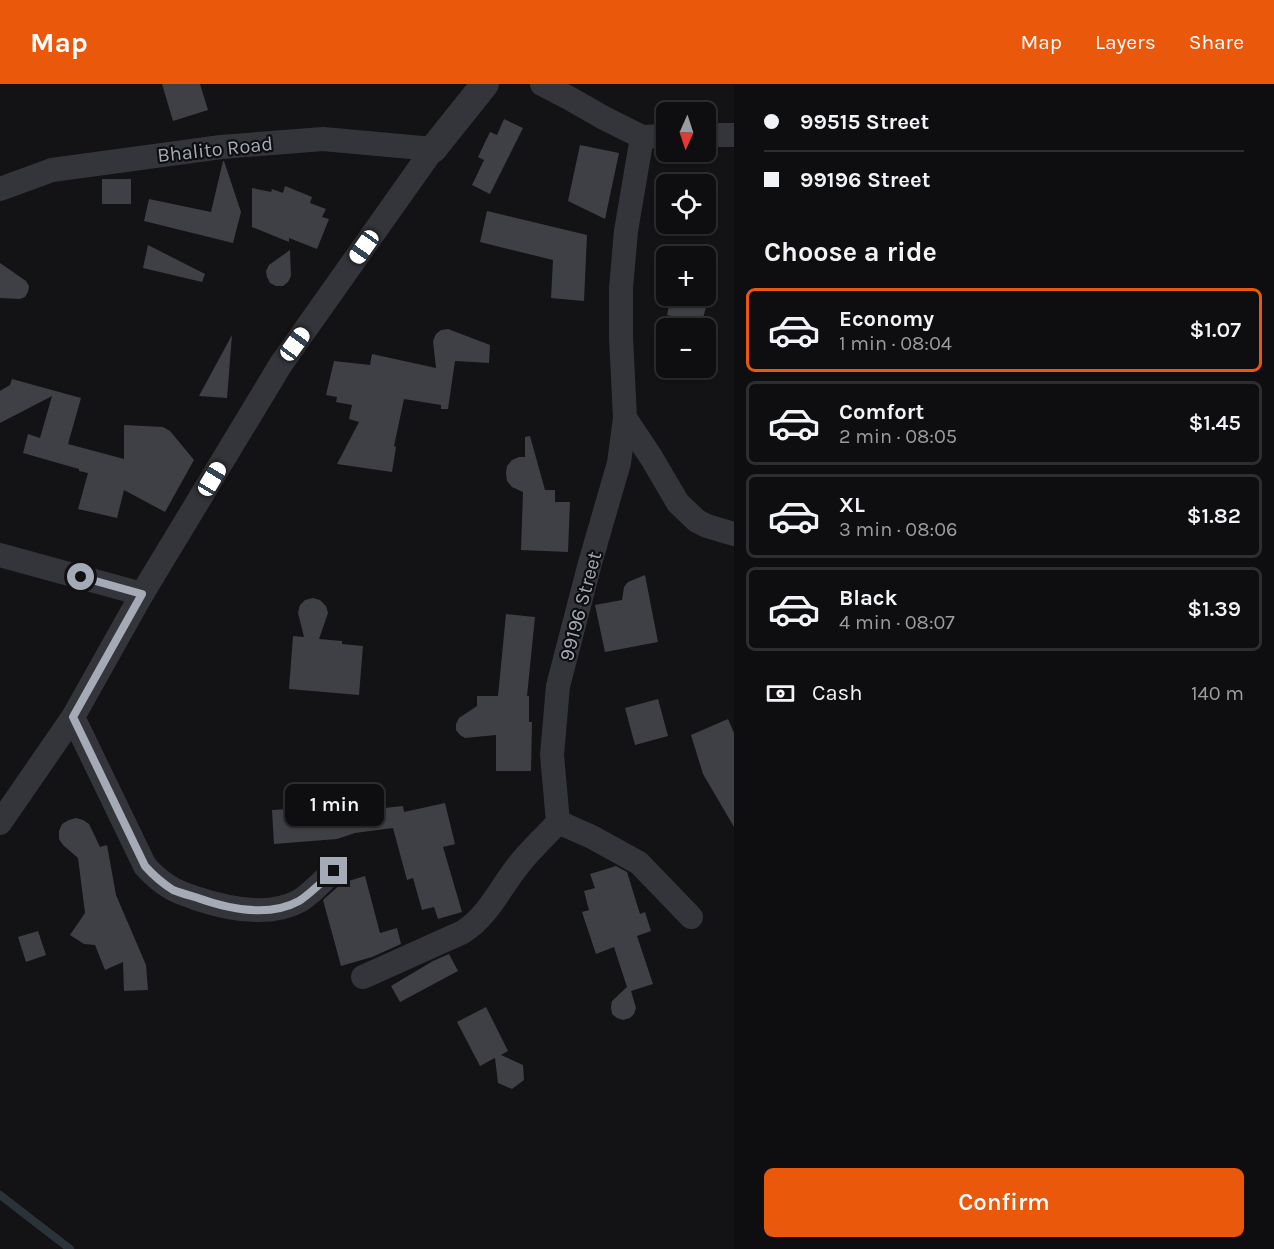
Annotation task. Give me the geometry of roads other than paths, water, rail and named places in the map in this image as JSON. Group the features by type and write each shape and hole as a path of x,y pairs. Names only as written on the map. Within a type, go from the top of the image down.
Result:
{"street":[{"path":"0,823 73,717 142,594 281,364 434,149 485,84"},
{"path":"542,84 642,137 656,136"},
{"path":"716,135 734,135"},
{"name":"99196 Street","path":"558,822 552,755 558,686 590,562 619,463 625,418 621,288 626,231 642,137"},
{"name":"Bhalito Road","path":"0,189 52,170 221,147 323,139 434,149"},
{"path":"625,418 682,508 697,521 734,534"},
{"path":"0,555 142,594"},
{"path":"73,717 145,866 153,875 176,891 237,909 277,909 299,901 334,871"},
{"path":"363,977 472,926 482,917 518,866 558,822 592,837 639,863 691,917"}],"waterway":[{"path":"0,1195 70,1249"}]}
